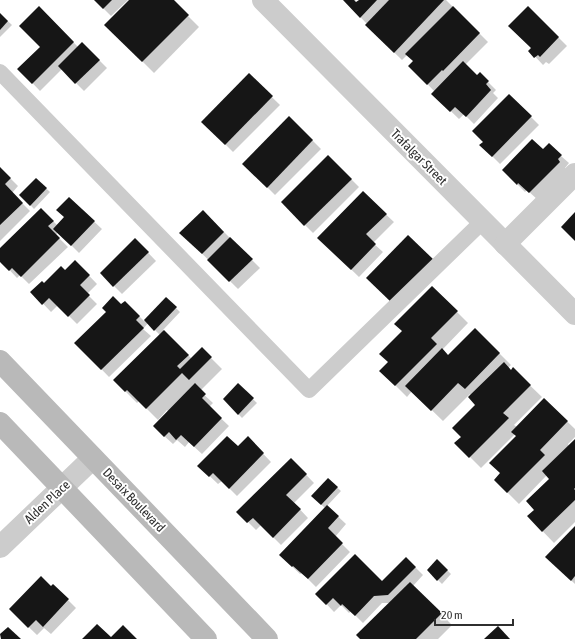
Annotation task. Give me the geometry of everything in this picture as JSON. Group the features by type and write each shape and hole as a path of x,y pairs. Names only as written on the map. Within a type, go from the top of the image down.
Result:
{"street":[{"name":"Trafalgar Street","path":"262,0 575,314"},
{"path":"506,244 575,174"},
{"name":"Desaix Boulevard","path":"0,361 267,639"},
{"path":"0,423 206,639"},
{"name":"Alden Place","path":"0,546 94,458"}],"lane":[{"path":"0,72 309,390 483,221"}],"building":[{"path":"94,0 112,0 103,9"},
{"path":"129,0 174,0 189,15 142,62 104,25"},
{"path":"343,0 354,0 356,2 359,0 377,0 360,18"},
{"path":"389,0 444,0 394,53 365,25"},
{"path":"39,6 74,42 32,84 17,69 40,47 19,26"},
{"path":"453,6 480,33 443,71 442,70 427,85 408,66 413,61 405,54"},
{"path":"528,6 559,37 540,57 538,55 534,58 528,51 531,48 508,26"},
{"path":"0,13 8,21 0,30"},
{"path":"82,42 100,60 75,84 58,66"},
{"path":"463,61 477,75 480,72 489,81 486,84 491,90 466,117 455,107 450,112 431,94"},
{"path":"249,73 273,96 225,145 201,122"},
{"path":"509,94 532,116 492,157 479,145 483,142 472,131"},
{"path":"289,116 313,140 267,188 242,164"},
{"path":"532,139 543,149 549,143 562,155 558,159 560,162 529,193 518,183 517,185 502,170"},
{"path":"328,155 352,179 304,226 281,202"},
{"path":"0,167 11,178 5,184 23,203 0,225"},
{"path":"36,178 47,188 30,206 19,195"},
{"path":"363,191 387,214 366,234 376,244 351,270 317,238"},
{"path":"69,197 95,221 71,246 53,229 64,217 56,210"},
{"path":"41,208 54,221 48,226 60,238 21,277 12,268 9,271 0,262 0,248"},
{"path":"203,210 224,232 202,254 179,233"},
{"path":"575,212 575,241 561,227"},
{"path":"408,235 434,260 392,303 366,278"},
{"path":"230,237 253,259 229,282 207,260"},
{"path":"135,238 149,252 113,287 100,273"},
{"path":"75,260 90,275 80,285 90,295 68,317 49,298 42,305 30,292 42,281 44,283 61,266 65,270"},
{"path":"432,286 458,311 431,338 437,344 395,386 379,371 388,362 379,354 402,331 394,324"},
{"path":"113,296 121,304 125,301 140,316 136,320 144,328 101,370 74,343 106,312 102,308"},
{"path":"166,297 177,307 154,331 144,320"},
{"path":"475,328 500,353 465,389 458,383 431,411 405,386 442,348 448,355"},
{"path":"164,330 189,355 177,366 180,369 202,347 212,357 189,380 182,373 146,409 127,390 125,392 113,380"},
{"path":"504,362 511,370 513,367 531,385 503,413 509,418 469,458 454,443 461,437 452,428 475,405 468,397"},
{"path":"195,383 206,394 202,398 222,418 194,447 181,435 176,440 169,432 164,437 153,426"},
{"path":"238,383 254,398 238,415 223,399"},
{"path":"544,398 568,421 540,450 545,455 507,493 494,480 500,473 489,463 516,436 511,432"},
{"path":"227,436 238,446 248,436 264,453 229,489 213,473 209,477 197,466"},
{"path":"575,439 575,500 542,532 527,516 534,510 526,501 549,479 542,471"},
{"path":"291,458 307,474 286,495 301,509 273,538 253,518 247,523 236,512"},
{"path":"328,478 338,487 321,505 311,496"},
{"path":"327,505 339,516 328,528 343,543 308,579 279,555"},
{"path":"575,526 575,576 571,581 545,557"},
{"path":"355,554 382,581 406,557 416,567 388,595 374,596 355,616 333,598 326,605 315,594"},
{"path":"437,559 448,570 437,581 427,570"},
{"path":"41,576 51,586 53,584 69,599 43,627 36,620 28,628 9,609"},
{"path":"410,582 442,613 416,639 360,639 356,635"},
{"path":"97,624 111,637 123,625 137,639 82,639"},
{"path":"498,626 510,639 484,639"},
{"path":"8,627 21,639 1,639 0,634"}]}
